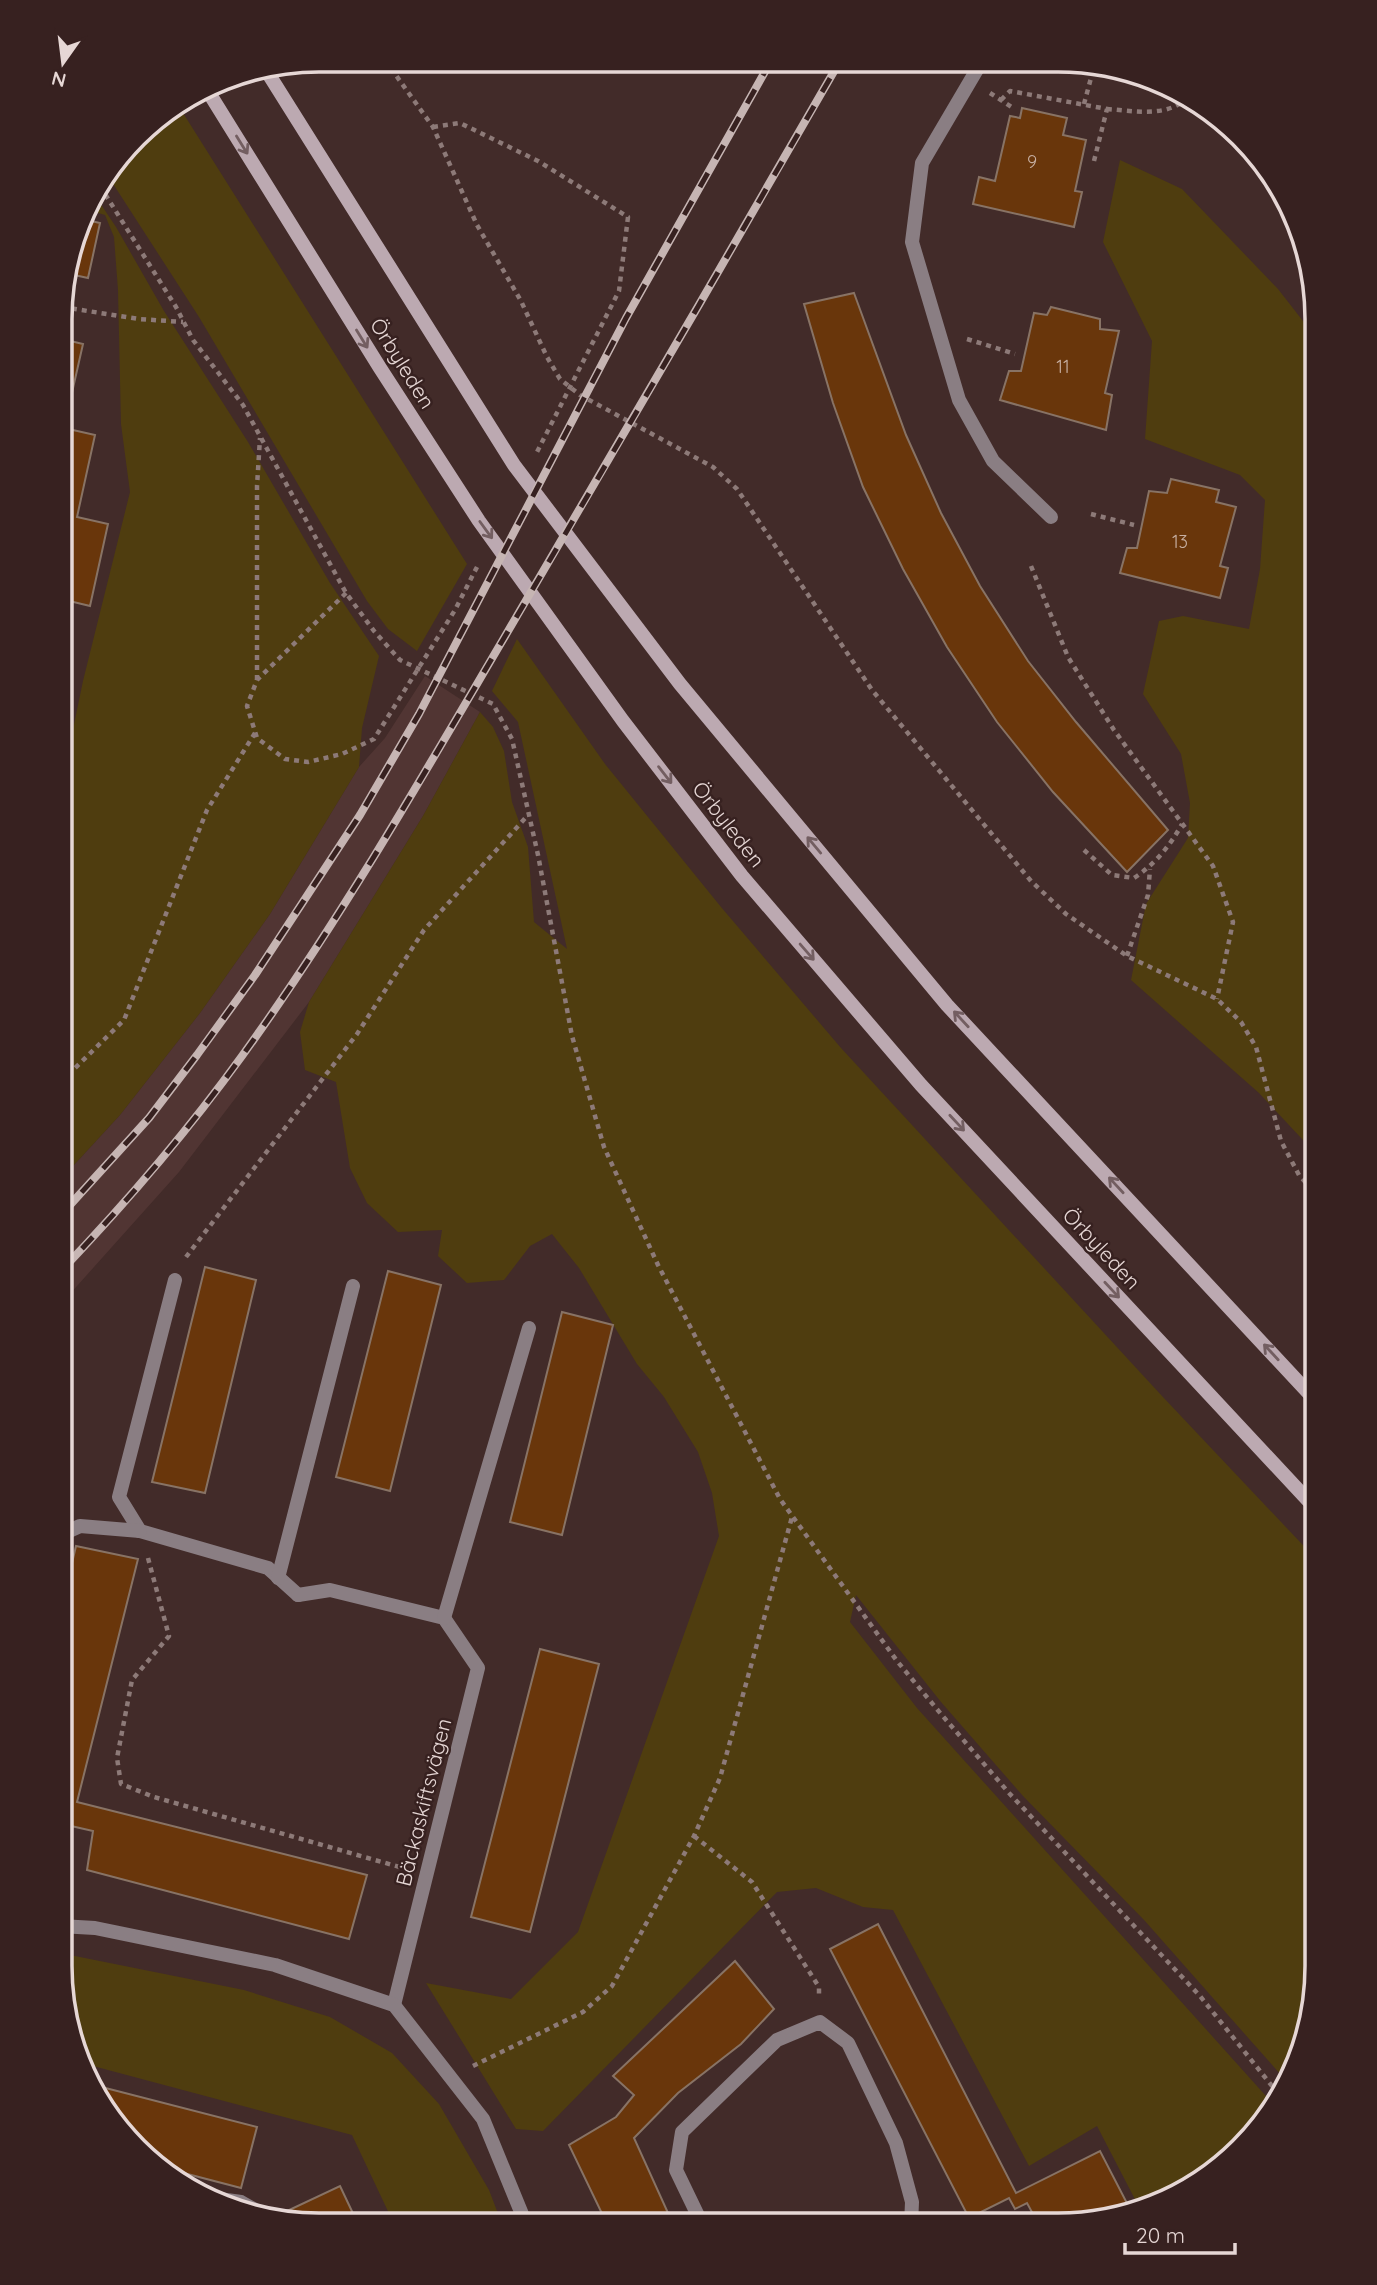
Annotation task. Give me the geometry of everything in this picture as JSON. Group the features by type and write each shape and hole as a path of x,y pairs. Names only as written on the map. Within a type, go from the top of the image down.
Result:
{"main road":[{"name":"Örbyleden","path":"270,76 514,466 680,684 947,1005 1305,1389"},
{"name":"Örbyleden","path":"211,96 380,368 479,521 623,721 743,876 921,1085 1305,1497"}],"street":[{"path":"976,72 922,163 912,242 959,400 993,461 1051,517"},
{"path":"140,1531 119,1497 174,1280"},
{"path":"278,1578 353,1286"},
{"path":"72,1530 80,1526 140,1531 268,1568 298,1595 330,1590 444,1618 529,1328"},
{"name":"Bäckaskiftsvägen","path":"394,2005 478,1668 444,1618"},
{"path":"72,1927 95,1928 275,1965 394,2005 483,2119 521,2213"},
{"path":"697,2213 676,2170 682,2132 778,2040 820,2022 848,2043 896,2143 912,2202 912,2213"}],"path":[{"path":"394,72 433,127 477,225 521,301 560,380 580,395 713,467 737,489 872,690 1031,881 1066,914 1127,956 1217,999 1241,1022 1256,1047 1281,1141 1298,1175 1305,1182"},
{"path":"1084,104 1092,74"},
{"path":"987,90 1013,108"},
{"path":"1001,100 1010,90 1107,109 1148,113 1181,105"},
{"path":"1094,161 1107,109"},
{"path":"433,127 460,123 537,161 628,217 619,291"},
{"path":"105,195 193,340 243,405 346,593 374,631 400,660 494,704 512,739 572,1036 604,1147 658,1265 780,1499 897,1661 941,1714 1009,1793 1200,1996 1273,2088"},
{"path":"72,308 184,322"},
{"path":"936,328 1015,355"},
{"path":"260,437 257,486 257,680 247,706 257,738 285,759 308,762 342,754 374,739 396,706"},
{"path":"1091,514 1134,525"},
{"path":"1031,566 1068,657 1114,730 1213,866 1233,922 1217,999"},
{"path":"257,680 346,593"},
{"path":"72,1071 124,1020 207,810 255,732"},
{"path":"174,1280 187,1255 357,1034 424,930 529,814"},
{"path":"1084,850 1112,875 1134,878 1150,868 1182,824"},
{"path":"1127,956 1147,895 1150,868"},
{"path":"451,2077 583,2012 612,1986 694,1836 720,1778 792,1516"},
{"path":"140,1531 169,1636 132,1680 117,1758 121,1784 154,1797 426,1875"},
{"path":"694,1836 752,1882 819,1987 820,2022"}],"shaded area":[{"path":"182,112 467,564 417,651 388,629 367,601 199,317 112,182 144,144"},
{"path":"1120,160 1182,189 1278,289 1305,324 1305,1142 1259,1093 1131,980 1146,904 1188,838 1190,803 1181,754 1143,694 1159,621 1183,616 1249,629 1260,569 1265,500 1240,475 1145,439 1152,341 1103,242"},
{"path":"100,203 164,311 248,442 330,583 379,656 362,728 359,767 270,914 200,1013 120,1115 72,1167 72,734 130,492 121,424 114,237 105,215 96,212"},
{"path":"517,639 605,764 721,907 841,1048 1305,1547 1305,1983 1297,2030 1281,2075 1145,1921 1023,1796 941,1702 856,1595 850,1622 917,1708 1268,2098 1244,2129 1221,2152 1196,2172 1168,2188 1136,2201 1097,2126 1029,2166 893,1910 863,1907 816,1888 777,1892 543,2131 516,2129 426,1983 511,1999 578,1932 719,1536 712,1493 698,1452 664,1397 637,1364 579,1268 552,1234 530,1246 504,1280 467,1283 438,1256 442,1230 398,1232 367,1203 350,1168 336,1082 305,1070 300,1032 309,1002 423,816 480,712 493,727 504,751 512,802 528,847 534,922 567,949 518,722 492,691"},
{"path":"425,676 480,712 423,816 309,1002 179,1172 72,1292 72,1167 120,1115 200,1013 270,914 359,767 385,738"},
{"path":"72,1955 244,1990 330,2017 392,2053 439,2104 489,2190 498,2213 389,2213 352,2135 93,2066 76,2015"}],"building":[{"path":"1022,108 1067,118 1063,135 1086,140 1075,191 1082,192 1074,227 973,204 979,177 995,181 1010,116 1020,118"},
{"path":"92,221 100,223 88,278 75,275"},
{"path":"854,293 906,435 941,513 980,586 1028,661 1168,830 1127,872 1053,792 997,722 947,647 903,569 863,487 833,403 804,304"},
{"path":"1051,307 1100,319 1100,329 1119,331 1105,393 1112,395 1106,430 1000,400 1009,371 1021,371 1034,313 1047,315"},
{"path":"72,341 83,344 72,393"},
{"path":"72,430 95,435 77,517 108,524 90,606 72,602"},
{"path":"1171,479 1219,490 1216,502 1236,507 1220,566 1228,568 1220,598 1120,573 1127,548 1137,548 1149,491 1167,493"},
{"path":"205,1267 256,1280 205,1493 152,1482"},
{"path":"388,1271 441,1285 390,1491 336,1477"},
{"path":"562,1312 613,1325 562,1535 510,1522"},
{"path":"76,1546 138,1559 77,1802 367,1875 349,1939 87,1870 93,1831 72,1826 72,1563"},
{"path":"540,1649 599,1664 530,1932 471,1917"},
{"path":"878,1924 1016,2193 1100,2151 1127,2203 1075,2213 1032,2213 1027,2203 1015,2209 1009,2198 979,2213 966,2213 830,1949"},
{"path":"735,1961 774,2009 741,2044 678,2093 634,2138 668,2213 602,2213 569,2145 616,2117 634,2095 613,2076"},
{"path":"104,2087 257,2127 241,2188 181,2172 133,2129"},
{"path":"340,2186 353,2213 302,2213 287,2211"}],"railway":[{"path":"72,1203 149,1118 197,1055 255,975 360,815 419,714 626,318 765,72"},
{"path":"72,1259 132,1194 200,1112 312,954 442,744 834,72"}]}
